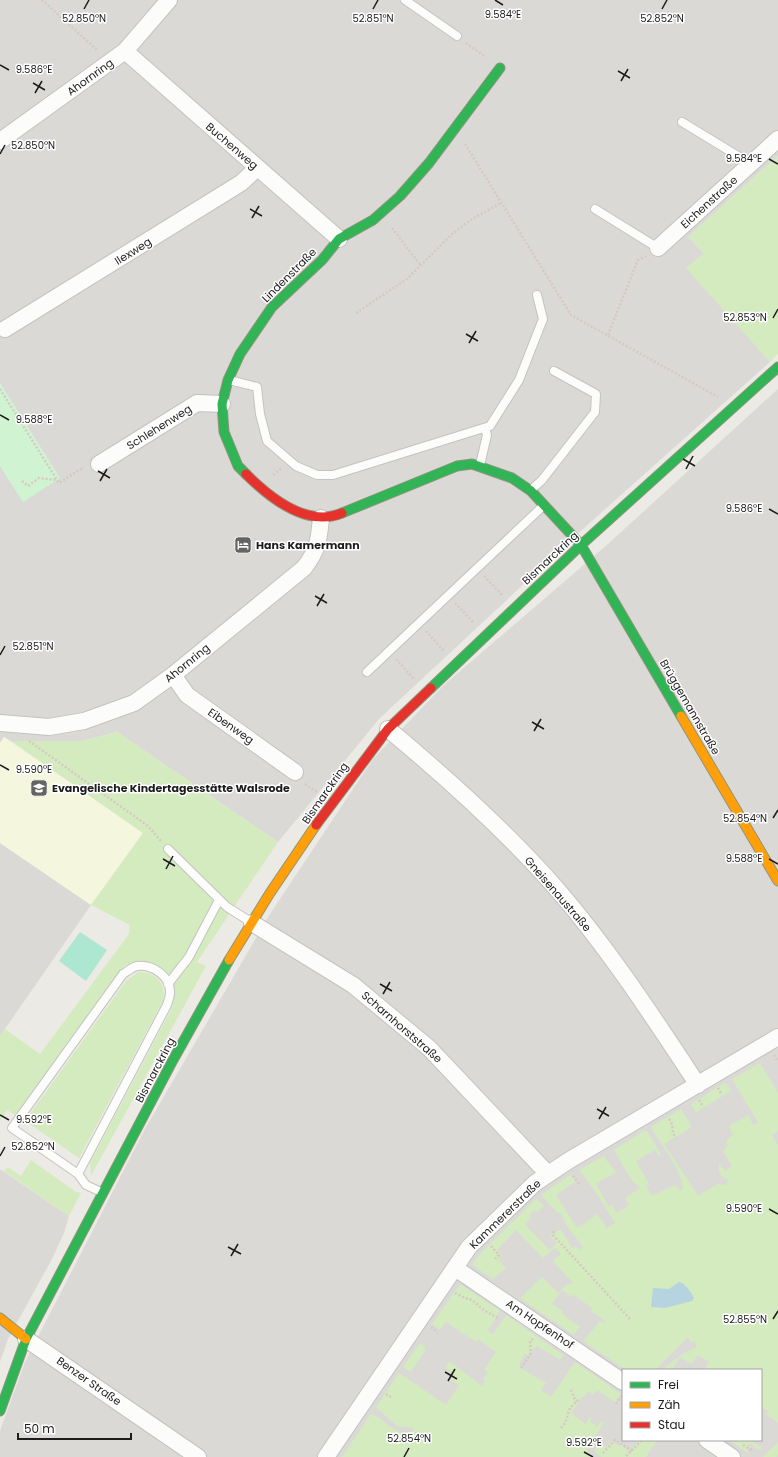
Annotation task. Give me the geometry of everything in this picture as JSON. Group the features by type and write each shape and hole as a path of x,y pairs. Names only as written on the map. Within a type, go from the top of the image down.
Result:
{"street":[{"name":"Ahornring","path":"0,141 125,51 169,0"},
{"name":"Buchenweg","path":"125,51 339,239"},
{"name":"Lindenstraße","path":"500,68 429,163 405,191 380,214 354,232 339,239 322,260 272,307 240,354 228,380 222,404 224,432 238,466 266,494 300,513 322,518 338,516 430,476 457,466 472,464 512,478 531,491 543,506 581,546"},
{"name":"Eichenstraße","path":"658,248 778,139"},
{"name":"Ilexweg","path":"5,329 241,184 257,168"},
{"name":"Bismarckring","path":"0,1411 26,1339 174,1060 252,923 332,802 388,730 581,546 778,367"},
{"name":"Schlehenweg","path":"99,464 197,403 222,404"},
{"name":"Ahornring","path":"0,723 17,726 49,726 84,721 134,703 173,675 304,568 314,555 319,542 322,518"},
{"name":"Brüggemannstraße","path":"581,546 778,881"},
{"name":"Eibenweg","path":"173,675 187,695 295,772"},
{"name":"Gneisenaustraße","path":"388,730 436,770 477,808 556,888 636,992 698,1085"},
{"name":"Scharnhorststraße","path":"252,923 353,985 429,1048 548,1174"},
{"name":"Kammererstraße","path":"326,1457 469,1247 535,1183 778,1037"},
{"name":"Am Hopfenhof","path":"455,1268 622,1381"},
{"name":"Benzer Straße","path":"0,1318 26,1339 198,1457"},
{"path":"708,1441 732,1457"}],"lane":[{"path":"405,0 457,36"},
{"path":"682,122 751,164"},
{"path":"594,210 658,248"},
{"path":"228,380 257,387 260,414 267,441 296,466 317,475 333,475 490,426 519,380 543,319 542,309 537,295"},
{"path":"531,491 542,480 595,412 596,394 554,371"},
{"path":"480,466 487,435 485,428"},
{"path":"367,672 543,506"},
{"path":"168,849 219,900 232,911 252,923"},
{"path":"168,984 188,957 219,900"},
{"path":"78,1174 167,1005 170,992 168,984 158,970 138,966 123,974 12,1128 78,1174 86,1185 103,1193"}],"path":[{"path":"42,0 110,62"},
{"path":"457,36 500,68"},
{"path":"455,127 571,315 724,400 732,408"},
{"path":"356,313 407,279 452,234 472,219 501,203"},
{"path":"380,214 421,266"},
{"path":"608,335 638,260 658,248"},
{"path":"0,389 57,480"},
{"path":"259,487 290,461"},
{"path":"22,481 28,486 39,478 57,480 59,483 81,469"},
{"path":"477,568 514,609"},
{"path":"448,595 486,636"},
{"path":"419,623 456,664"},
{"path":"389,652 426,693"},
{"path":"17,726 18,733 148,826 168,849"},
{"path":"295,772 296,778 332,802"},
{"path":"667,1115 673,1124 673,1134 676,1138"},
{"path":"570,1172 580,1186"},
{"path":"554,1231 553,1235 563,1248 631,1320"},
{"path":"488,1243 499,1254 495,1259"},
{"path":"452,1291 472,1300 478,1306 498,1318"},
{"path":"520,1368 531,1353 530,1340 539,1343"},
{"path":"571,1390 576,1402"},
{"path":"616,1404 622,1395"},
{"path":"561,1428 565,1423 570,1408 579,1399"},
{"path":"603,1453 615,1440 632,1451"},
{"path":"626,1456 641,1441"}],"shaded area":[{"path":"0,0 778,0 778,156 688,237 704,253 770,362 584,528 379,719 278,842 117,732 82,741 11,741 4,737 0,743"},
{"path":"778,389 778,1457 0,1457 0,1431 25,1362 145,1129 270,914 373,759 444,685 608,544"},
{"name":"Evangelische Kindertagesstätte Walsrode","path":"4,737 143,833 91,905 0,843 0,743"},
{"path":"0,843 91,905 0,1036"},
{"path":"0,1169 69,1216 64,1233 52,1259 8,1339 0,1362"}],"green space":[{"path":"778,156 778,354 770,362 686,268 704,253 688,237"},
{"path":"0,383 60,478 23,502 0,466"},
{"path":"117,732 278,842 197,962 206,966 91,1176 90,1163 171,1010 174,998 173,987 170,978 165,971 157,965 137,962 125,965 15,1115 7,1110 0,1121 0,1036 5,1029 40,1054 129,934 130,925 91,905 143,833 11,741 82,741"},
{"path":"80,932 107,950 86,981 59,961"},
{"path":"138,972 150,974 159,980 163,989 163,1001 79,1158 25,1121 126,981"},
{"path":"760,1063 778,1093 778,1131 772,1135 778,1145 778,1423 766,1414 768,1411 762,1408 762,1369 705,1369 709,1362 698,1355 691,1364 680,1357 673,1369 663,1369 681,1355 697,1347 694,1341 691,1343 688,1337 656,1369 625,1369 583,1341 600,1321 603,1323 605,1321 591,1311 592,1308 574,1295 572,1297 562,1290 552,1304 563,1311 562,1314 580,1327 574,1335 521,1299 520,1298 542,1277 558,1293 567,1284 574,1284 553,1261 561,1254 555,1248 543,1258 516,1230 497,1250 502,1255 498,1259 506,1268 493,1279 472,1265 481,1253 536,1199 544,1206 537,1212 534,1210 529,1215 531,1218 525,1225 550,1250 557,1243 550,1236 559,1230 561,1230 572,1248 575,1246 579,1250 583,1247 567,1226 560,1212 558,1213 541,1195 570,1175 576,1181 556,1195 574,1224 577,1227 581,1226 597,1214 607,1228 615,1223 595,1191 579,1170 604,1156 616,1172 596,1184 609,1207 612,1205 616,1213 629,1206 625,1198 640,1188 630,1178 614,1150 644,1131 647,1131 661,1154 659,1156 655,1150 636,1161 649,1184 646,1186 652,1196 675,1185 680,1191 682,1190 682,1184 676,1168 651,1127 681,1109 692,1127 664,1144 698,1196 718,1184 726,1185 728,1180 721,1176 719,1171 719,1162 725,1171 732,1166 723,1151 728,1146 726,1141 733,1135 729,1126 748,1115 753,1125 758,1122 732,1079"},
{"path":"726,1082 731,1091 696,1112 691,1104"},
{"path":"31,1160 76,1192 81,1193 69,1216 4,1171 8,1167 21,1176"},
{"path":"460,1284 500,1311 488,1330 489,1332 493,1334 506,1315 563,1355 560,1360 537,1346 528,1355 524,1354 519,1366 546,1383 541,1390 551,1397 575,1362 621,1394 615,1402 597,1390 593,1395 588,1392 584,1397 582,1397 571,1413 585,1424 590,1417 592,1418 590,1421 597,1427 601,1421 604,1423 586,1450 592,1455 590,1457 342,1457 371,1414 400,1432 413,1431 413,1428 397,1426 376,1407 399,1373 446,1405 459,1385 450,1379 454,1374 445,1368 449,1361 482,1386 485,1381 483,1379 488,1372 484,1370 496,1352 478,1339 476,1342 446,1322 440,1330 432,1324"},
{"path":"420,1343 425,1347 425,1351 411,1372 403,1367"},
{"path":"611,1441 619,1446 622,1445 629,1451 638,1441 656,1441 646,1457 602,1457 594,1451 600,1443 606,1447"},
{"path":"730,1441 752,1441 762,1448 757,1450 752,1444 748,1444 749,1454"},
{"path":"778,1442 778,1455 776,1457 763,1457"}],"water":[{"path":"679,1282 686,1286 690,1291 694,1298 692,1301 665,1308 651,1307 653,1288 669,1289"}],"traffic: fast":[{"path":"246,474 238,466 224,432 222,404 228,380 240,354 272,307 322,260 339,239 373,220 400,196 429,163 500,68"},
{"path":"431,688 581,545 778,367"},
{"path":"342,513 457,466 472,464 512,478 531,491 581,545 681,716"},
{"path":"0,1411 26,1339 173,1060 229,960"}],"traffic: slow":[{"path":"681,716 778,881"},
{"path":"229,960 270,893 316,825"},
{"path":"0,1318 26,1339"}],"traffic: jam":[{"path":"246,474 278,501 303,514 316,517 329,517 342,513"},
{"path":"316,825 388,729 431,688"}],"place":[{"name":"Hans Kamermann","path":"243,545"},
{"name":"Evangelische Kindertagesstätte Walsrode","path":"39,788"}]}
